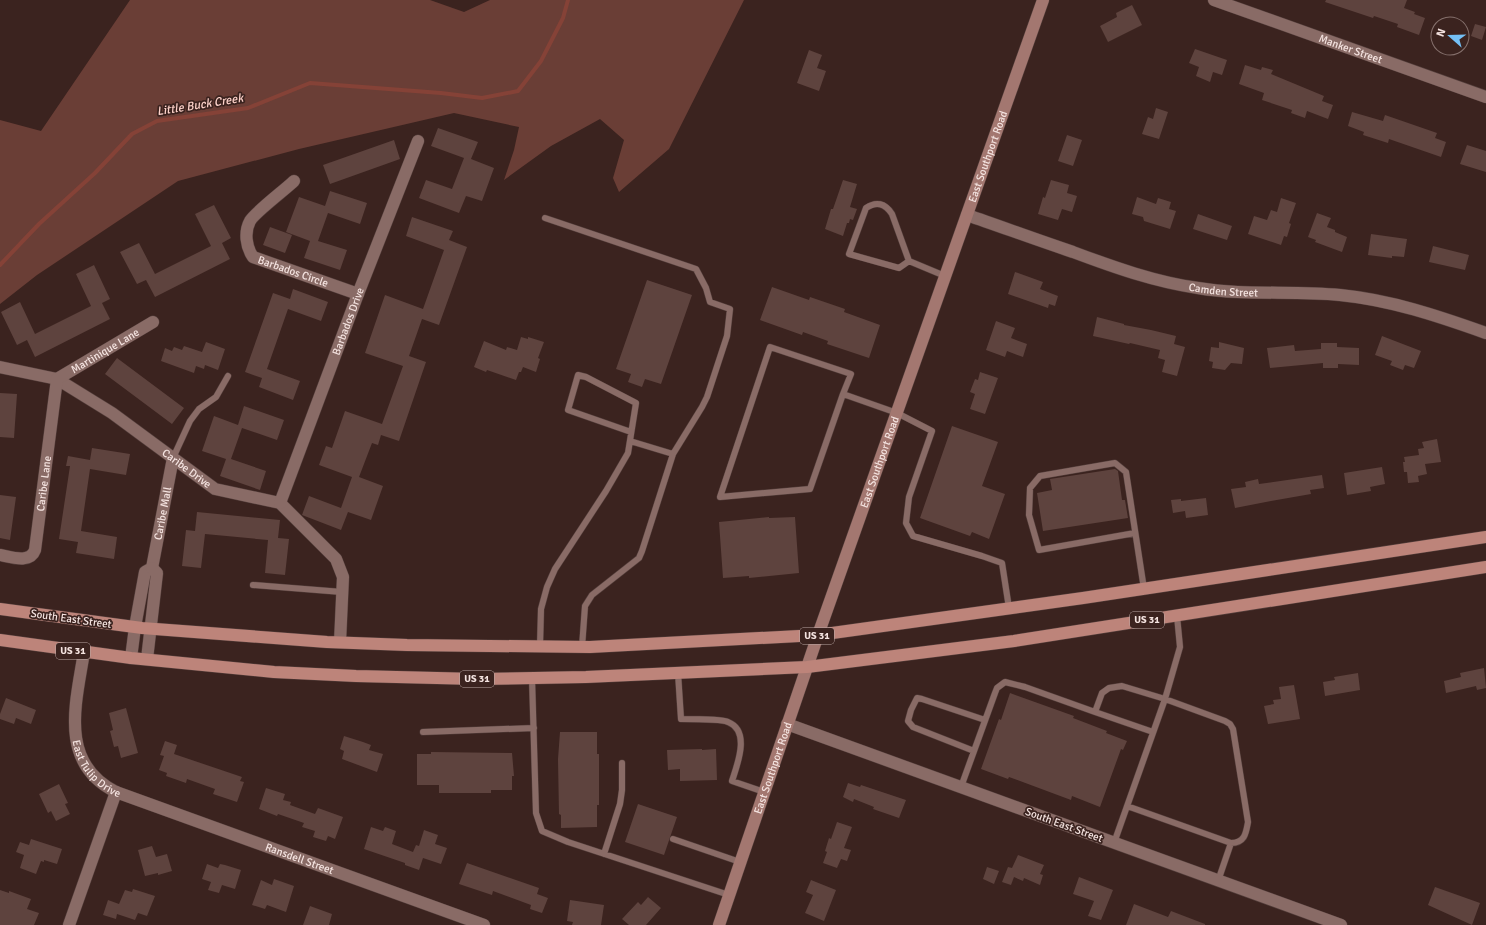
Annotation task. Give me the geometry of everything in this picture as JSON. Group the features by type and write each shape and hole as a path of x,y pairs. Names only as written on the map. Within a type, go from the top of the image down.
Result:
{"main road":[{"name":"East Southport Road","path":"719,925 807,667 1043,0"},
{"name":"US 31","path":"142,628 340,642 407,645 582,647 818,636 1144,589 1486,537"},
{"name":"US 31","path":"0,640 130,658 274,672 454,678 532,678 807,667 1014,641 1486,567"},
{"name":"South East Street","path":"0,609 142,628"}],"street":[{"name":"Manker Street","path":"1214,0 1486,97"},
{"name":"Barbados Drive","path":"280,503 358,294 418,141"},
{"name":"Barbados Circle","path":"294,181 250,220 247,240 248,250 253,257 358,294"},
{"name":"Camden Street","path":"967,215 1107,264 1173,283 1226,292 1327,294 1364,298 1416,309 1486,333"},
{"name":"Martinique Lane","path":"57,379 153,322"},
{"name":"Caribe Drive","path":"0,367 57,379 112,413 215,489 280,503"},
{"name":"Caribe Lane","path":"0,555 23,559 32,555 35,550 57,379"},
{"name":"Caribe Mall","path":"147,659 142,628 145,572 152,568 173,458"},
{"path":"280,503 336,559 343,577 340,642"},
{"name":"Caribe Mall","path":"130,658 142,628"},
{"name":"East Tulip Drive","path":"69,925 116,792 101,783 92,775 78,749 74,727 74,716 84,652"},
{"name":"South East Street","path":"788,724 1341,925"},
{"name":"Ransdell Street","path":"116,792 484,925"}],"lane":[{"path":"909,260 899,268 850,254 866,208 872,204 882,205 888,208 892,214 909,260 945,276"},
{"path":"545,218 696,269 706,288 710,302 730,309 727,336 707,397 673,454 639,558 592,595 584,606 582,647"},
{"path":"770,347 851,374 843,394 810,489 720,497 770,347"},
{"path":"540,646 541,609 547,587 555,569 606,491 628,453 632,432 636,403 586,377 578,375 568,410 632,432"},
{"path":"173,458 190,421 199,409 216,397 228,376"},
{"path":"843,394 897,413 932,431 909,497 906,523 913,536 1002,563 1009,608"},
{"path":"630,441 673,454"},
{"path":"1135,533 1039,550 1030,515 1030,488 1040,476 1116,463 1126,472 1144,589"},
{"path":"253,585 342,592"},
{"path":"1114,843 1165,699 1180,647 1177,616"},
{"path":"678,673 681,719 728,721 737,729 741,738 740,757 732,781 764,792"},
{"path":"532,678 536,813 542,831 568,842 729,895"},
{"path":"961,787 998,688 1006,682 1025,687 1153,732"},
{"path":"1095,712 1102,693 1109,688 1122,686 1165,699 1225,721 1230,724 1233,729 1248,822 1243,840 1231,843 1127,806"},
{"path":"974,751 913,728 908,721 911,710 918,698 985,720"},
{"path":"423,732 534,728"},
{"path":"604,854 620,804 622,790 622,763"},
{"path":"673,839 740,862"},
{"path":"1218,880 1231,843"}],"shaded area":[{"path":"130,0 430,0 464,12 490,0 744,0 669,149 619,192 613,178 624,140 600,119 551,146 504,180 514,150 519,127 454,113 299,149 178,181 37,275 0,304 0,120 41,131"}],"building":[{"path":"1326,0 1407,0 1404,8 1425,18 1419,35 1397,27 1398,24 1374,16 1373,18 1325,2"},
{"path":"1132,5 1142,25 1108,42 1100,26 1117,17 1116,13"},
{"path":"1475,24 1486,27 1482,40 1471,36"},
{"path":"1195,49 1227,60 1222,75 1213,72 1210,82 1196,76 1199,67 1189,63"},
{"path":"809,50 822,55 817,68 826,71 819,91 797,83"},
{"path":"1245,65 1261,70 1262,67 1273,70 1271,74 1324,96 1322,101 1333,105 1328,119 1307,111 1305,118 1291,113 1292,110 1262,100 1264,93 1239,84"},
{"path":"1156,108 1168,112 1159,139 1142,134 1148,117 1153,119"},
{"path":"1352,112 1383,121 1385,115 1437,133 1435,138 1446,142 1441,157 1389,139 1388,143 1363,135 1364,132 1348,126"},
{"path":"438,128 478,142 471,159 494,168 482,201 466,196 459,213 419,198 426,180 452,189 464,158 431,146"},
{"path":"1067,135 1082,140 1073,166 1058,161"},
{"path":"394,140 400,159 330,184 323,165"},
{"path":"1467,145 1486,151 1486,172 1460,164"},
{"path":"843,180 857,184 850,207 857,209 853,220 850,219 849,223 847,223 843,236 825,229 831,209 833,209"},
{"path":"1051,180 1069,185 1067,193 1077,196 1072,212 1062,209 1058,220 1038,214 1043,197 1045,198"},
{"path":"330,191 367,203 360,224 328,213 318,241 347,250 340,270 304,258 310,241 286,232 299,197 325,206"},
{"path":"1137,197 1156,204 1158,198 1171,202 1169,209 1176,211 1170,229 1144,221 1143,217 1132,214"},
{"path":"1281,198 1296,203 1289,223 1291,224 1287,237 1284,236 1281,245 1248,234 1254,216 1267,220 1271,210 1277,212"},
{"path":"214,205 231,238 222,243 230,259 155,297 146,280 137,284 120,252 139,243 155,274 211,246 195,214"},
{"path":"1317,213 1331,218 1327,227 1347,237 1342,252 1315,242 1316,240 1308,237"},
{"path":"1198,214 1232,226 1227,240 1193,229"},
{"path":"412,217 453,231 449,240 467,247 439,325 422,319 409,356 426,362 399,441 381,435 378,445 372,443 359,477 383,486 371,520 348,512 341,530 302,515 309,496 341,508 352,477 319,465 326,446 332,448 345,411 382,424 403,366 365,353 385,295 423,309 444,250 406,236"},
{"path":"270,227 292,235 285,253 263,245"},
{"path":"1371,234 1407,239 1404,257 1392,256 1392,258 1368,255"},
{"path":"1433,246 1469,255 1465,270 1429,262"},
{"path":"94,265 110,299 102,303 110,319 35,357 27,340 17,345 1,312 20,302 35,334 91,306 76,274"},
{"path":"1015,272 1043,282 1040,289 1058,296 1055,306 1049,304 1048,308 1008,294"},
{"path":"647,280 692,295 661,384 645,379 642,387 628,382 631,374 616,369"},
{"path":"772,287 809,300 810,297 845,309 844,312 880,325 869,358 827,344 828,341 803,332 802,335 760,320"},
{"path":"293,289 328,302 321,321 288,309 267,369 300,381 293,400 259,387 262,378 245,372 273,293 290,299"},
{"path":"1097,317 1124,325 1176,336 1174,344 1185,347 1177,376 1162,372 1165,360 1158,358 1160,350 1093,336"},
{"path":"996,321 1015,328 1011,338 1027,344 1023,357 1007,351 1005,357 986,350"},
{"path":"1382,336 1421,351 1414,368 1405,365 1403,370 1390,365 1392,361 1375,355"},
{"path":"521,337 528,339 528,337 544,342 538,358 540,359 536,372 523,367 516,380 487,370 486,372 474,367 484,341 506,350 507,347 517,350"},
{"path":"206,342 225,349 218,370 205,365 204,369 196,366 194,373 161,361 165,348 172,351 174,347 182,350 184,346 202,352"},
{"path":"1219,342 1244,348 1242,364 1231,363 1225,370 1212,368 1213,362 1209,361 1211,347 1219,348"},
{"path":"1321,343 1337,343 1337,347 1359,348 1359,365 1338,364 1338,368 1323,368 1323,363 1270,368 1267,348 1294,345 1295,351 1321,349"},
{"path":"117,358 184,408 172,424 105,374"},
{"path":"980,372 998,378 985,414 970,409 975,394 970,392 975,379 978,380"},
{"path":"0,393 17,394 14,438 0,437"},
{"path":"244,406 284,420 277,440 242,428 231,459 266,471 260,490 220,476 226,459 202,451 214,416 238,425"},
{"path":"952,426 998,442 982,486 1005,494 989,539 972,532 970,536 920,518"},
{"path":"1437,439 1441,462 1425,464 1427,474 1418,476 1419,482 1408,483 1407,472 1404,472 1404,457 1419,455 1418,449 1424,448 1422,442"},
{"path":"92,448 130,454 126,475 90,469 81,531 117,537 114,559 76,553 78,542 59,539 70,466 66,466 68,456 90,460"},
{"path":"1382,467 1385,484 1370,487 1371,491 1347,495 1344,473"},
{"path":"1115,469 1118,471 1122,500 1125,500 1128,518 1043,531 1037,493 1052,490 1050,479"},
{"path":"1322,475 1324,488 1310,490 1311,494 1235,508 1231,489 1246,487 1245,482 1258,479 1259,484"},
{"path":"0,495 16,497 10,540 0,538"},
{"path":"1206,498 1208,515 1186,518 1185,511 1173,513 1171,500 1181,499 1181,501"},
{"path":"197,512 280,520 278,538 289,539 285,575 265,573 268,540 205,534 201,568 182,566 186,530 195,531"},
{"path":"769,517 795,517 799,573 749,578 749,576 723,578 719,522"},
{"path":"1484,668 1486,688 1477,690 1476,686 1446,693 1444,681 1461,677 1460,673"},
{"path":"1358,673 1360,690 1325,696 1323,682 1335,680 1334,677"},
{"path":"1294,685 1300,719 1268,724 1264,706 1274,704 1273,700 1281,699 1279,687"},
{"path":"1010,693 1074,716 1073,718 1107,731 1106,733 1127,741 1123,750 1121,749 1100,807 1072,796 1071,800 1009,777 1008,779 981,769 999,719 1001,720"},
{"path":"6,698 36,710 31,724 16,718 14,724 0,719 0,714"},
{"path":"126,708 138,753 121,758 118,746 114,747 110,731 113,730 109,713"},
{"path":"560,732 597,732 597,754 599,754 599,805 597,805 597,827 561,828 561,815 559,814 558,759"},
{"path":"344,736 371,745 369,750 383,754 377,772 342,759 344,751 340,749"},
{"path":"165,741 177,745 174,754 242,777 240,781 244,782 237,802 213,794 215,789 187,779 186,783 166,776 167,773 159,770 164,756 160,755"},
{"path":"716,749 717,780 680,781 680,769 668,770 667,750"},
{"path":"431,752 512,753 514,776 512,776 512,790 491,790 491,793 439,793 439,785 417,785 417,754 431,754"},
{"path":"848,783 860,787 861,785 906,800 899,818 873,809 874,807 854,799 853,802 843,797"},
{"path":"59,784 68,803 65,804 70,814 56,821 51,811 48,813 39,794"},
{"path":"266,788 285,794 283,800 291,802 290,805 315,814 318,808 343,817 335,839 328,836 326,841 313,837 315,831 302,827 304,823 278,814 277,816 259,809"},
{"path":"638,804 677,817 664,855 625,842"},
{"path":"837,822 852,827 844,848 851,850 847,861 841,859 837,868 823,863 827,852 825,851 829,838 831,839"},
{"path":"371,827 383,831 385,827 396,831 392,844 413,852 416,845 419,846 424,830 438,835 435,844 447,848 441,864 423,858 419,870 405,865 405,863 364,849"},
{"path":"31,839 62,849 57,864 44,860 44,862 41,861 36,874 20,868 24,855 16,852 20,842 29,845"},
{"path":"152,846 156,857 167,854 172,871 158,875 158,873 145,876 138,850"},
{"path":"1018,855 1044,865 1040,874 1043,875 1040,885 1024,878 1023,881 1014,877 1011,885 1002,882 1008,867 1012,868"},
{"path":"467,863 539,888 537,894 548,898 542,913 530,909 531,905 493,891 492,895 459,884"},
{"path":"207,864 218,868 220,864 241,870 235,889 222,885 219,893 208,890 211,882 202,879"},
{"path":"987,867 999,871 994,884 983,879"},
{"path":"1079,877 1113,890 1101,920 1088,916 1094,901 1073,894"},
{"path":"274,879 294,886 286,912 267,905 265,909 252,905 261,880 272,885"},
{"path":"811,880 836,890 824,921 805,913 813,895 806,892"},
{"path":"1435,887 1480,903 1472,925 1428,905"},
{"path":"133,889 155,896 147,916 138,913 135,920 117,914 116,919 103,915 108,900 119,904 125,890 132,892"},
{"path":"0,890 9,893 9,891 31,899 27,909 39,913 34,925 0,925"},
{"path":"648,897 661,908 646,925 629,925 622,919 638,902 641,905"},
{"path":"570,900 604,905 601,925 572,925 573,922 567,921"},
{"path":"1134,904 1168,917 1171,911 1205,925 1126,925"},
{"path":"310,906 332,914 329,925 303,925"}],"waterway":[{"name":"Little Buck Creek","path":"0,265 39,224 95,173 132,134 157,121 248,108 310,83 441,93 482,98 518,91 541,61 563,18 568,0"}]}
